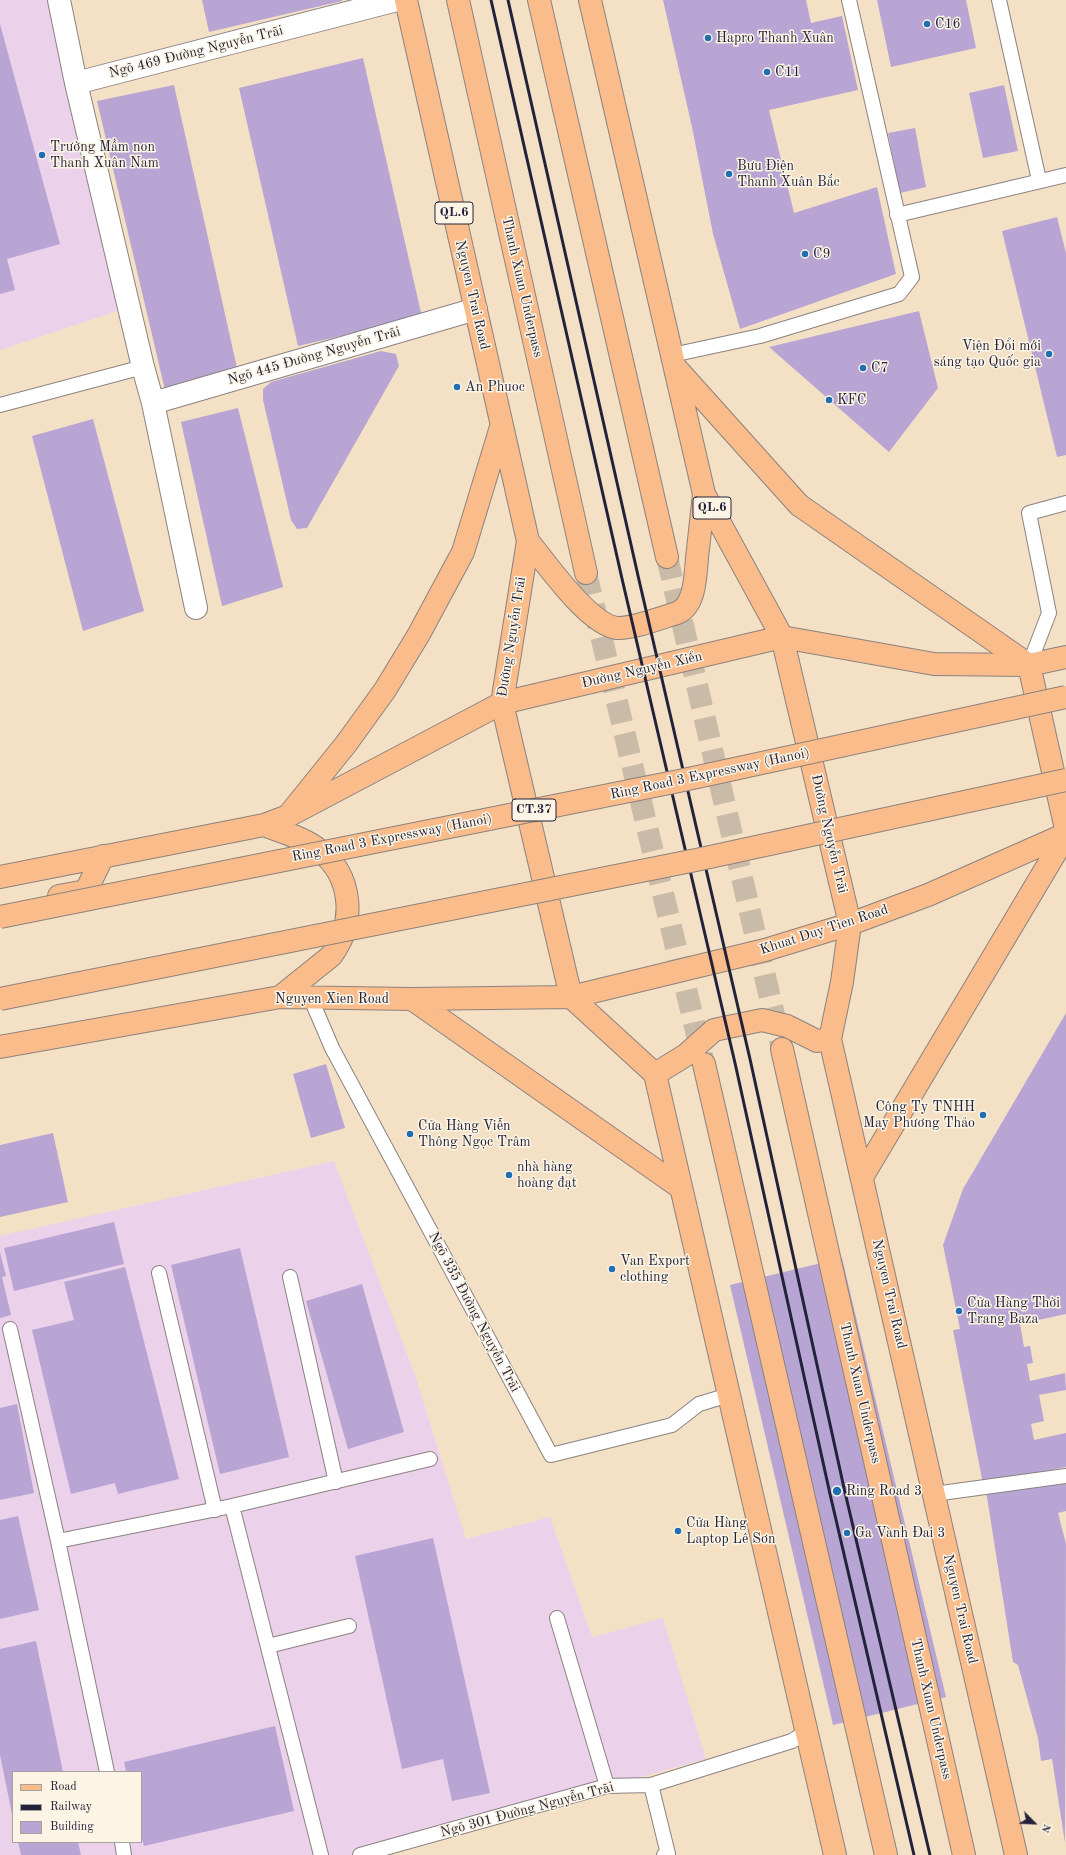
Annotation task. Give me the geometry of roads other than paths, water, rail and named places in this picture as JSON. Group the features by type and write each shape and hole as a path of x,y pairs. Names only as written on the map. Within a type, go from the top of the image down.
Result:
{"main road":[{"name":"Nguyen Trai Road","path":"406,0 502,425"},
{"name":"Thanh Xuan Underpass","path":"458,0 586,573"},
{"path":"539,0 667,557"},
{"name":"QL.6","path":"590,0 674,361"},
{"path":"674,361 799,505 1029,665 1066,829"},
{"name":"Đường Nguyễn Trãi","path":"674,361 704,494 782,636 850,924 842,982 830,1038 862,1177"},
{"path":"288,816 346,744 386,690 419,634 463,552 502,425"},
{"name":"Đường Nguyễn Trãi","path":"502,425 528,541 502,703 571,997"},
{"path":"528,541 582,606 596,619 607,626 617,628 655,619 683,610 692,592 696,578 696,558 704,494"},
{"path":"782,636 934,664 1029,665 1066,657"},
{"name":"Đường Nguyễn Xiển","path":"502,703 782,636"},
{"name":"Ring Road 3 Expressway (Hanoi)","path":"0,917 679,781 1066,697"},
{"path":"0,877 264,824 288,816 502,703"},
{"path":"0,999 696,860 1066,780"},
{"path":"264,824 314,847 329,859 338,871 348,903 345,931 331,956 280,997"},
{"path":"862,1177 1066,834"},
{"name":"Khuat Duy Tien Road","path":"571,997 765,950 850,924 928,895 1066,834"},
{"path":"0,907 86,891 104,856"},
{"name":"Nguyen Xien Road","path":"0,1047 280,997 311,999 412,999 571,997"},
{"path":"571,997 655,1074 835,1855"},
{"path":"412,999 681,1188"},
{"path":"655,1074 686,1055 714,1030 762,1020 787,1026 817,1041 830,1038"},
{"name":"Thanh Xuan Underpass","path":"782,1049 964,1855"},
{"path":"704,1064 886,1855"},
{"name":"Nguyen Trai Road","path":"862,1177 1016,1855"}],"street":[{"path":"59,0 76,83 143,367 153,403 196,608"},
{"name":"Ngõ 469 Đường Nguyễn Trãi","path":"76,83 397,0"},
{"name":"Ngõ 445 Đường Nguyễn Trãi","path":"153,403 476,309"}],"lane":[{"path":"674,361 899,294 912,277 849,0"},
{"path":"999,0 1039,180"},
{"path":"897,215 1039,180 1066,176"},
{"path":"0,405 143,367"},
{"path":"1029,665 1049,613 1029,513 1066,503"},
{"name":"Ngõ 335 Đường Nguyễn Trãi","path":"311,999 332,1048 551,1455 672,1425 699,1404 729,1395"},
{"path":"159,1273 215,1510"},
{"path":"290,1277 336,1482"},
{"path":"10,1329 58,1541 107,1771"},
{"path":"58,1541 215,1510 430,1459"},
{"path":"934,1494 1066,1476"},
{"path":"232,1506 321,1855"},
{"path":"557,1618 607,1786"},
{"path":"268,1646 349,1626"},
{"name":"Ngõ 301 Đường Nguyễn Trãi","path":"360,1855 607,1786 651,1785 792,1741 806,1732"},
{"path":"651,1785 668,1854 664,1855"},
{"path":"122,1843 124,1855"}],"tunnel":[{"path":"667,557 782,1049"},
{"path":"586,573 703,1060"}],"railway":[{"path":"491,0 623,583 735,1063 830,1494 914,1855"},
{"path":"508,0 639,580 750,1059 844,1488 930,1855"}],"place":[{"name":"C16","path":"927,24"},
{"name":"Hapro Thanh Xuân","path":"708,38"},
{"name":"C11","path":"767,72"},
{"name":"Trường Mầm non Thanh Xuân Nam","path":"42,155"},
{"name":"Bưu Điện Thanh Xuân Bắc","path":"729,174"},
{"name":"C9","path":"805,254"},
{"name":"Viện Đổi mới sáng tạo Quốc gia","path":"1049,354"},
{"name":"C7","path":"863,368"},
{"name":"An Phuoc","path":"457,387"},
{"name":"KFC","path":"829,400"},
{"name":"Công Ty TNHH May Phương Thảo","path":"983,1115"},
{"name":"Cửa Hàng Viễn Thông Ngọc Trâm","path":"410,1134"},
{"name":"nhà hàng hoàng đạt","path":"509,1175"},
{"name":"Van Export clothing","path":"612,1269"},
{"name":"Cửa Hàng Thời Trang Baza","path":"959,1311"},
{"name":"Ring Road 3","path":"837,1491"},
{"name":"Cửa Hàng Laptop Lê Sơn","path":"678,1531"},
{"name":"Ga Vành Đai 3","path":"847,1533"}]}
